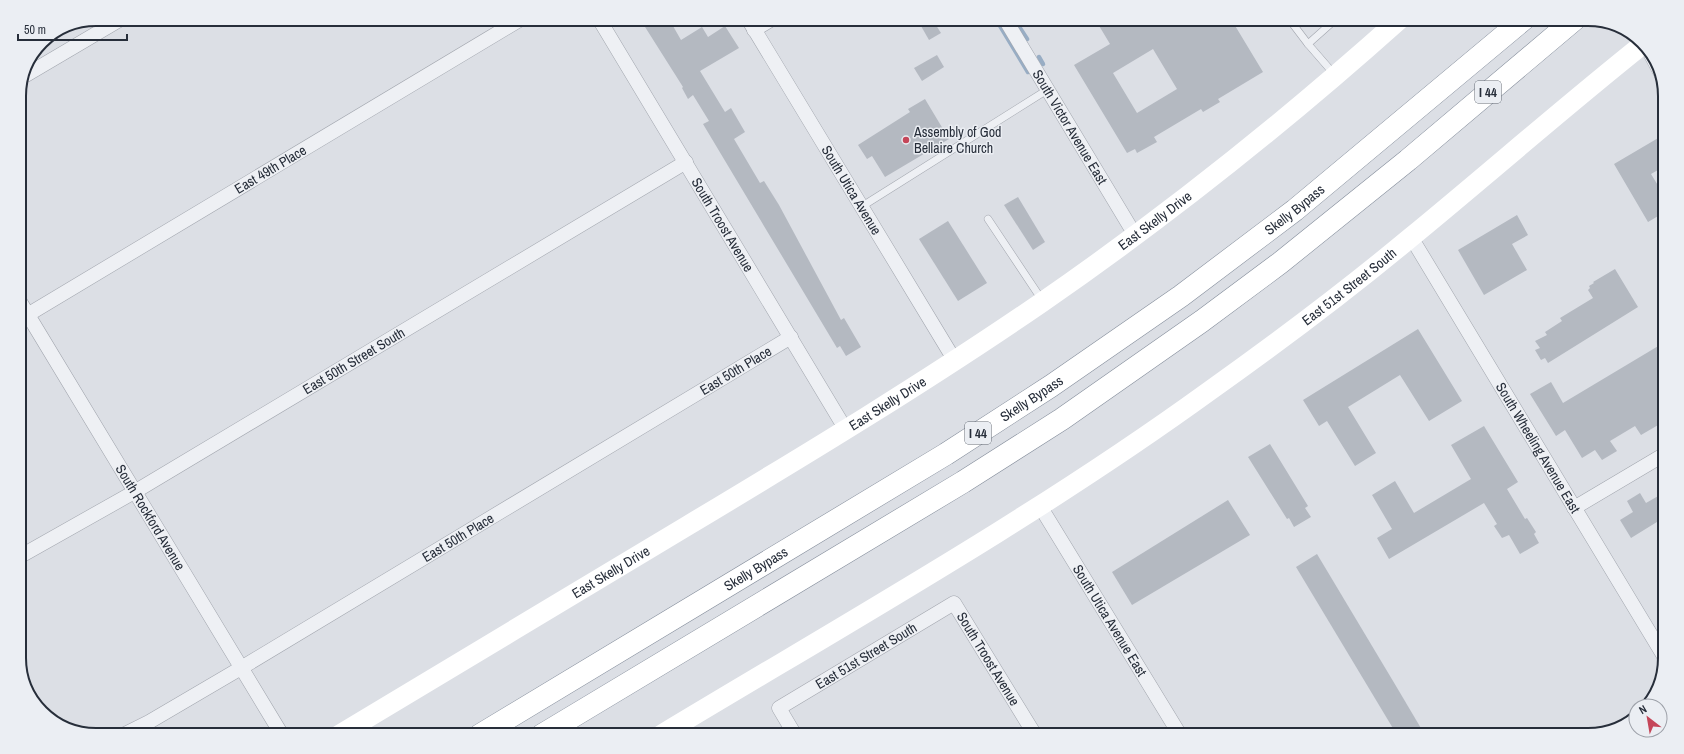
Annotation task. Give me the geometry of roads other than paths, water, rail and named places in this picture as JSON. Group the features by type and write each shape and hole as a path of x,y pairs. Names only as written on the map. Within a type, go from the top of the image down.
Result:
{"highway":[{"path":"1445,86 1499,26"},
{"name":"Skelly Bypass","path":"492,728 939,458 1051,386 1230,260 1295,210 1516,26"},
{"name":"I 44","path":"554,728 956,486 1062,418 1202,320 1280,263 1408,160 1568,26"}],"main road":[{"name":"East Skelly Drive","path":"351,728 846,430 955,361 1043,302 1245,152 1392,26"},
{"name":"East 51st Street South","path":"1040,506 1209,392 1303,322 1411,238 1576,98 1639,48"},
{"path":"673,728 1040,506"}],"street":[{"path":"29,74 101,26"},
{"name":"East 49th Place","path":"26,316 509,26"},
{"name":"South Troost Avenue","path":"603,26 846,430"},
{"name":"South Utica Avenue","path":"752,26 860,207 955,361"},
{"name":"South Victor Avenue East","path":"1009,26 1135,235"},
{"name":"East 50th Street South","path":"26,553 136,491 686,162"},
{"name":"South Wheeling Avenue East","path":"1411,238 1658,646"},
{"name":"South Rockford Avenue","path":"26,320 136,491 278,728"},
{"name":"East 50th Place","path":"137,728 241,668 791,337"},
{"path":"1574,508 1658,458"},
{"name":"South Utica Avenue East","path":"1040,506 1176,728"},
{"name":"South Troost Avenue","path":"954,603 1031,728"},
{"name":"East 51st Street South","path":"791,728 779,708 954,603"}],"lane":[{"path":"1294,26 1335,76"},
{"path":"1308,44 1328,26"},
{"path":"860,207 1047,90"},
{"path":"988,218 1043,302"}],"waterway":[{"path":"1000,26 1028,72"},
{"path":"1019,26 1027,39"},
{"path":"1039,57 1043,64"}],"place":[{"name":"Assembly of God Bellaire Church","path":"906,140"}]}
